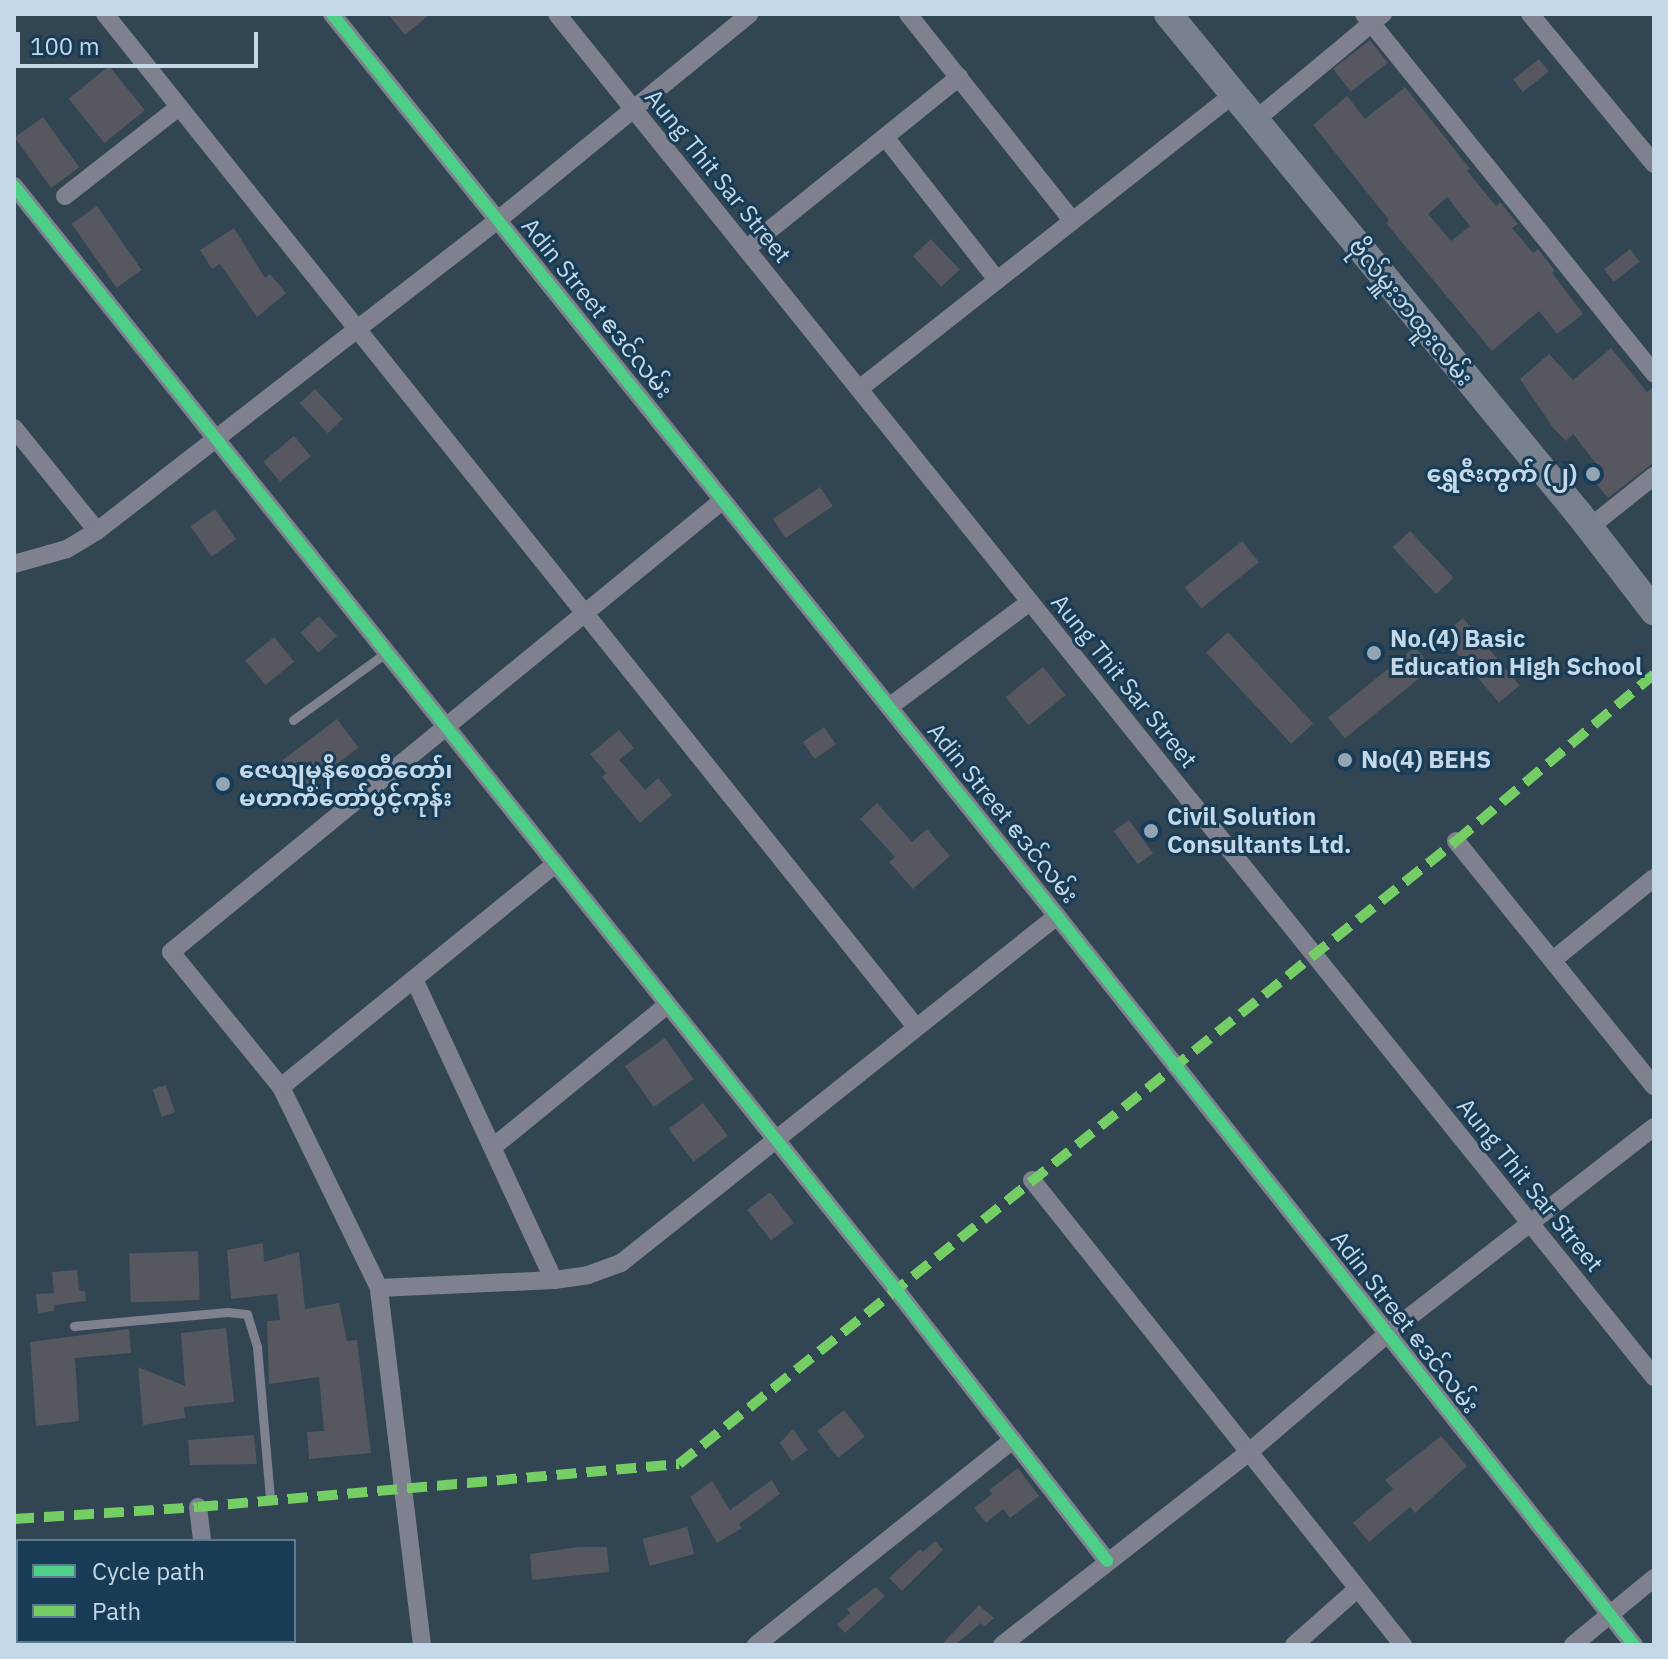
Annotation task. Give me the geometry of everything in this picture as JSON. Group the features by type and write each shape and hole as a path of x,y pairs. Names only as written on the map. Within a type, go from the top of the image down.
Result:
{"main road":[{"name":"ဗိုလ်မှူးဘထူးလမ်း","path":"1168,14 1590,527 1654,611"}],"street":[{"path":"105,14 916,1027"},
{"name":"Adin Street ဧဒင်လမ်း","path":"332,14 1057,916 1634,1645"},
{"name":"Aung Thit Sar Street","path":"557,14 1654,1377"},
{"path":"14,564 67,549 97,531 498,220 750,14"},
{"path":"908,14 1072,220"},
{"path":"1530,14 1654,164"},
{"path":"1254,121 1373,17 1654,374"},
{"path":"746,249 959,77"},
{"path":"859,389 1232,95"},
{"path":"65,196 179,107"},
{"path":"885,137 997,280"},
{"path":"14,186 1107,1561"},
{"path":"14,428 97,531"},
{"path":"1590,527 1654,476"},
{"path":"422,1645 379,1288 281,1087 171,952 723,500"},
{"path":"889,707 1030,602"},
{"path":"1456,841 1654,1086"},
{"path":"281,1087 554,865"},
{"path":"1553,960 1654,878"},
{"path":"379,1288 554,1280 588,1275 621,1263 1057,916"},
{"path":"414,979 554,1280"},
{"path":"493,1147 666,1006"},
{"path":"1002,1645 1249,1452 1386,1335 1654,1127"},
{"path":"1032,1180 1356,1590 1403,1645"},
{"path":"756,1645 1013,1440"},
{"path":"198,1507 202,1539"},
{"path":"1573,1645 1654,1578"},
{"path":"1294,1645 1356,1590"}],"lane":[{"path":"293,720 387,652"},
{"path":"74,1326 227,1312 247,1314 257,1347 270,1500"}],"building":[{"path":"388,14 430,14 405,35"},
{"path":"1370,40 1388,63 1351,92 1333,69"},
{"path":"1539,59 1549,72 1523,92 1513,79"},
{"path":"109,66 145,110 104,143 69,99"},
{"path":"1405,87 1470,169 1467,171 1496,206 1500,202 1518,224 1512,228 1533,253 1538,249 1583,314 1557,334 1539,311 1492,351 1386,223 1389,220 1313,125 1347,96 1365,119","holes":["1447,197 1470,226 1451,241 1428,214"]},
{"path":"43,117 79,167 51,188 15,138"},
{"path":"97,206 142,270 116,288 72,224"},
{"path":"234,228 265,278 270,274 286,293 257,317 220,264 212,269 200,250"},
{"path":"931,239 960,270 941,287 913,256"},
{"path":"1630,249 1640,262 1614,282 1604,269"},
{"path":"1611,348 1647,392 1654,386 1654,462 1608,498 1588,474 1598,466 1573,434 1566,441 1554,429 1520,379 1549,354 1573,380"},
{"path":"315,389 343,419 328,433 300,403"},
{"path":"294,436 311,456 280,482 263,462"},
{"path":"820,487 833,506 786,538 773,519"},
{"path":"215,509 236,539 212,557 190,526"},
{"path":"1410,531 1454,578 1436,594 1392,547"},
{"path":"1242,541 1259,562 1201,609 1184,588"},
{"path":"319,616 337,636 318,653 300,633"},
{"path":"1463,618 1520,685 1499,703 1442,635"},
{"path":"1228,632 1313,723 1291,744 1206,652"},
{"path":"274,637 294,662 265,685 245,660"},
{"path":"1415,647 1432,668 1345,738 1328,717"},
{"path":"1043,667 1066,695 1028,725 1006,697"},
{"path":"337,719 359,748 303,790 281,761"},
{"path":"824,727 836,744 815,759 803,742"},
{"path":"619,730 634,748 619,760 645,790 658,778 672,795 640,823 602,777 606,773 590,754"},
{"path":"877,803 912,842 927,829 950,856 913,889 889,862 895,857 860,819"},
{"path":"1129,820 1153,853 1138,864 1114,831"},
{"path":"665,1038 694,1079 654,1107 625,1066"},
{"path":"166,1085 175,1113 162,1117 153,1089"},
{"path":"703,1103 728,1136 693,1162 669,1129"},
{"path":"770,1192 794,1223 771,1241 747,1210"},
{"path":"263,1243 264,1262 299,1252 305,1309 339,1303 347,1341 357,1340 371,1453 309,1459 307,1432 324,1431 319,1377 269,1384 267,1321 280,1320 277,1294 231,1299 227,1250"},
{"path":"198,1251 200,1300 131,1302 129,1253"},
{"path":"77,1270 79,1291 85,1291 86,1301 54,1305 54,1311 38,1313 36,1294 54,1293 52,1272"},
{"path":"226,1328 234,1402 184,1407 185,1418 143,1425 138,1367 185,1386 181,1333"},
{"path":"129,1329 131,1353 75,1358 79,1421 36,1426 30,1342"},
{"path":"844,1410 865,1437 838,1458 817,1431"},
{"path":"793,1429 808,1450 792,1461 780,1443"},
{"path":"254,1435 257,1464 190,1465 188,1440"},
{"path":"1441,1436 1467,1466 1415,1513 1410,1507 1369,1542 1353,1523 1393,1489 1385,1480"},
{"path":"1018,1468 1039,1496 1010,1518 1003,1509 986,1523 974,1508 992,1494 989,1490"},
{"path":"772,1480 780,1494 739,1524 742,1528 717,1543 690,1497 712,1481 730,1510"},
{"path":"687,1527 694,1554 650,1566 643,1539"},
{"path":"935,1541 943,1550 902,1591 889,1578 920,1549 923,1552"},
{"path":"578,1547 607,1547 609,1572 532,1580 530,1554"},
{"path":"876,1587 885,1596 845,1633 837,1625 850,1613 847,1609"},
{"path":"979,1605 994,1618 984,1627 981,1623 955,1645 941,1645"}],"marked path":[{"path":"14,1519 198,1507 679,1464 1456,841 1654,674"}],"cycle path":[{"path":"332,14 1057,916 1634,1645"},
{"path":"14,186 897,1291 1107,1561"}],"place":[{"name":"ရွှေဇီးကွက် (၂)","path":"1593,474"},
{"name":"No.(4) Basic Education High School","path":"1374,653"},
{"name":"No(4) BEHS","path":"1345,760"},
{"name":"ဇေယျမုနိစေတီတော်၊ မဟာကံတော်ပွင့်ကုန်း","path":"223,784"},
{"name":"Civil Solution Consultants Ltd.","path":"1151,831"}]}
